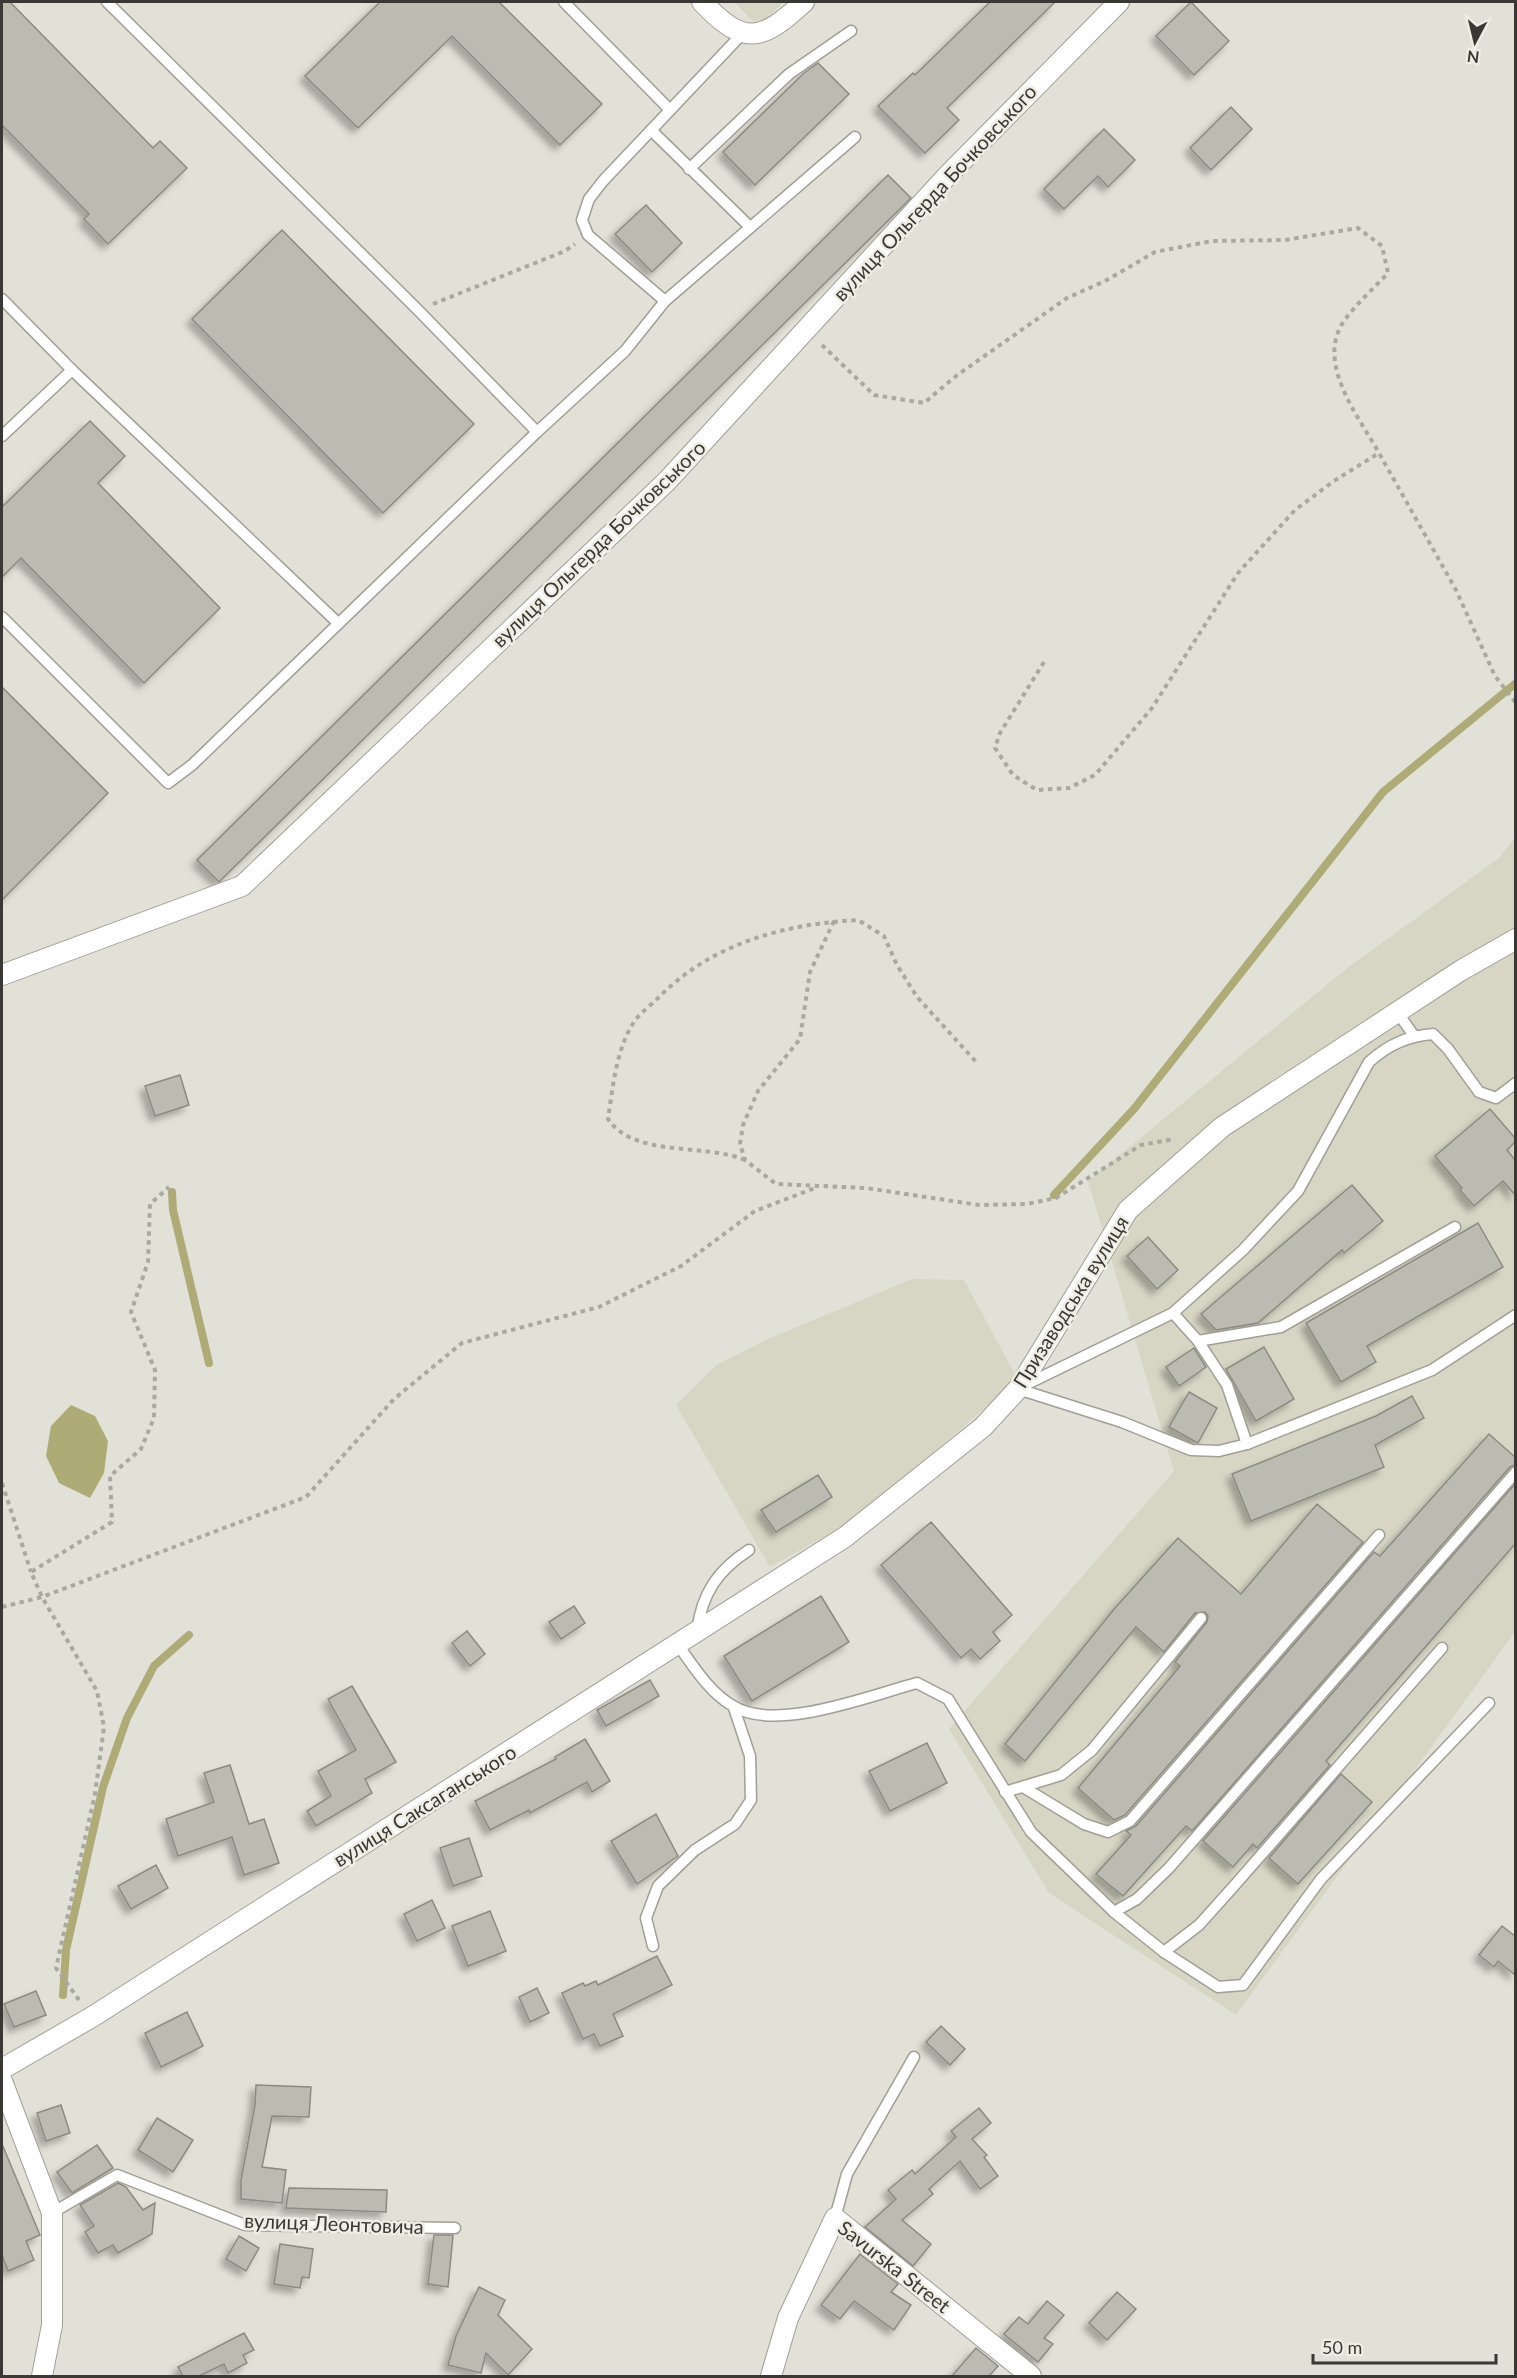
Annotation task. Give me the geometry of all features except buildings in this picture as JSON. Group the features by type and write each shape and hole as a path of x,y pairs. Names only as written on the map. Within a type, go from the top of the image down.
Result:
{"street":[{"path":"702,2 720,20 750,33 781,23 804,2"},
{"name":"вулиця Ольгерда Бочковського","path":"2,975 242,886 668,481 948,175 1119,2"},
{"name":"Призаводська вулиця","path":"844,1537 983,1427 1018,1389 1128,1210 1222,1127 1460,971 1506,951 1515,939"},
{"name":"вулиця Саксаганського","path":"2,2069 92,2017 844,1537"},
{"path":"2,2081 52,2213 52,2325 42,2376"},
{"name":"Savurska Street","path":"771,2376 788,2318 835,2218 1031,2376"}],"lane":[{"path":"106,2 418,310 537,432"},
{"path":"564,2 670,110"},
{"path":"689,169 789,74 851,31"},
{"path":"665,301 588,235 582,220 589,199 603,181 670,110 750,33"},
{"path":"651,130 749,226"},
{"path":"2,617 168,783 192,765 537,432 626,351 665,301 749,226 855,137"},
{"path":"2,299 72,370 338,623"},
{"path":"2,436 72,370"},
{"path":"1398,1013 1414,1036"},
{"path":"1018,1389 1173,1313 1243,1250 1298,1191 1369,1062 1384,1049 1414,1036 1433,1034 1448,1049 1479,1092 1496,1098 1515,1083"},
{"path":"1198,1341 1281,1327 1455,1227"},
{"path":"1173,1313 1198,1341 1227,1385 1247,1443"},
{"path":"1018,1389 1122,1422 1191,1450 1219,1451 1247,1443 1432,1370 1515,1315"},
{"path":"1114,1912 1137,1899 1169,1868 1515,1472"},
{"path":"1023,1787 1084,1824 1107,1832 1130,1821 1379,1535"},
{"path":"696,1633 700,1605 710,1589 727,1564 749,1550"},
{"path":"1005,1792 1061,1775 1092,1749 1201,1618"},
{"path":"678,1645 706,1685 734,1708 768,1715 793,1715 917,1683 948,1699 1031,1832 1114,1912 1164,1952 1218,1987 1243,1985 1321,1879 1490,1703"},
{"path":"1164,1952 1199,1925 1442,1648"},
{"path":"653,1946 646,1918 658,1886 695,1850 735,1824 751,1800 750,1756 734,1708"},
{"path":"835,2218 847,2174 914,2057"},
{"name":"вулиця Леонтовича","path":"52,2213 117,2175 245,2225 455,2228"}],"path":[{"path":"806,330 873,395 924,403 956,376 1067,298 1105,282 1155,252 1212,241 1285,240 1358,228 1382,246 1388,273 1343,322 1334,344 1335,366 1340,382 1456,590 1495,676 1515,703"},
{"path":"418,310 565,251 588,235"},
{"path":"1044,662 1000,733 995,748 1013,775 1037,790 1069,788 1095,775 1139,726 1238,573 1295,510 1334,481 1379,453"},
{"path":"978,1064 917,997 897,965 884,936 858,920 834,921 765,933 734,945 696,966 669,987 636,1020 624,1045 615,1072 608,1119 616,1131 640,1141 727,1152 745,1160 776,1184 814,1188 866,1188 979,1205 1027,1204 1056,1198 1141,1145 1186,1138 1194,1152"},
{"path":"745,1160 740,1144 743,1125 758,1091 800,1039 810,972 834,921"},
{"path":"31,1572 112,1522 110,1476 141,1449 154,1418 155,1370 131,1312 148,1262 150,1204 170,1187"},
{"path":"2,1608 42,1597 306,1497 394,1399 462,1343 599,1307 681,1266 755,1211 814,1188"},
{"path":"2,1483 31,1572 42,1597 97,1691 104,1727 95,1794 56,1968 92,2017"}],"shaded area":[{"path":"734,2 784,2 758,26"},
{"path":"1515,837 1515,1632 1236,2015 1049,1893 949,1729 1174,1471 1088,1181 1346,969 1499,858"},
{"path":"912,1279 964,1280 1018,1380 853,1521 770,1567 676,1405 716,1365 768,1339"},
{"path":"71,1405 95,1416 108,1441 104,1473 90,1498 59,1483 46,1456 51,1426"}],"waterway":[{"path":"1054,1195 1134,1109 1383,792 1516,683"},
{"path":"172,1192 173,1210 209,1363"},
{"path":"63,1995 66,1950 103,1787 127,1718 154,1666 189,1635"}]}
